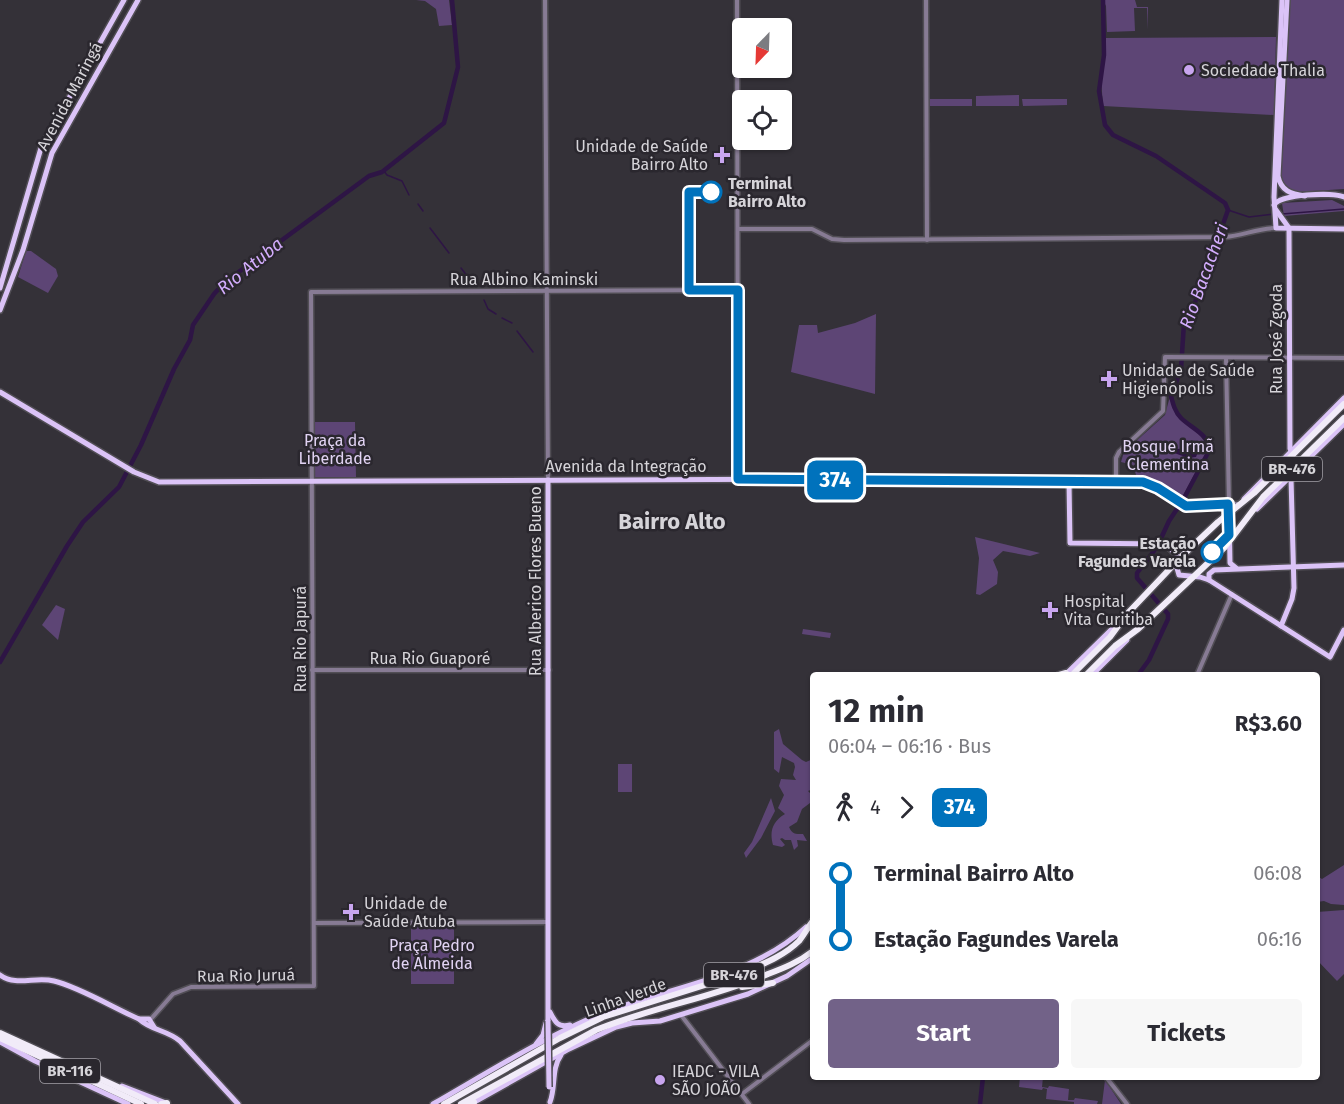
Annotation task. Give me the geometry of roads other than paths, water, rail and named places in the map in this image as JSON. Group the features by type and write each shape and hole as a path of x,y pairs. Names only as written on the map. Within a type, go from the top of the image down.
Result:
{"highway":[{"name":"BR-476","path":"1070,672 1110,637 1127,614 1177,562 1229,512 1254,493 1344,404"},
{"name":"BR-476","path":"1089,672 1230,542 1266,494 1344,418"},
{"name":"Linha Verde","path":"444,1104 582,1027 640,1004 740,974 761,965 795,944 810,925"},
{"name":"Linha Verde","path":"461,1104 587,1034 609,1025 727,989 791,965 810,953"},
{"path":"727,989 773,984"},
{"path":"624,1005 640,1004"},
{"path":"595,1036 609,1025"},
{"name":"BR-116","path":"0,1033 155,1104"},
{"name":"BR-116","path":"0,1040 141,1104"},
{"path":"487,1080 505,1064"},
{"path":"434,1104 465,1092"},
{"path":"161,1104 167,1104"}],"main road":[{"name":"Avenida Maringá","path":"0,288 41,148 124,0"},
{"name":"Avenida Maringá","path":"0,310 20,260 52,153 138,0"},
{"path":"1285,0 1278,176 1285,190 1291,194 1305,196"},
{"path":"1285,0 1276,228 1344,229"},
{"path":"108,28 114,29 118,34"},
{"path":"81,76 84,82 91,82"},
{"path":"1276,211 1280,199 1332,194 1344,197"},
{"path":"1276,211 1289,228"},
{"name":"Rua José Zgoda","path":"1289,228 1290,448"},
{"path":"10,255 17,253 20,260"},
{"name":"Avenida da Integração","path":"0,392 134,472 151,480 164,482 738,479 1116,482 1147,483 1186,506 1228,504"},
{"path":"1240,504 1251,490 1344,398"},
{"path":"1244,522 1344,424"},
{"path":"1281,626 1293,595 1291,478"},
{"name":"Rua Alberico Flores Bueno","path":"548,480 549,1021"},
{"path":"1069,482 1070,543 1166,545 1176,554 1179,575 1209,580 1330,657 1344,630"},
{"path":"1228,504 1230,565 1236,568"},
{"path":"1209,580 1212,570 1344,565"},
{"path":"1095,672 1138,629"},
{"path":"434,1104 580,1022 755,961 794,939 810,924"},
{"name":"Rua Alberico Flores Bueno","path":"549,946 550,1103"},
{"path":"471,1103 567,1050 616,1027 639,1022 660,1021 748,994 773,984 810,960"},
{"path":"0,975 13,981 42,979 55,981 148,1021 180,1041 238,1104"},
{"path":"530,1050 544,1032 548,994"},
{"path":"550,1012 560,1026 580,1022"},
{"path":"0,1040 35,1061 128,1104"},
{"path":"550,1103 554,1091 555,1066 567,1050"},
{"path":"103,1081 138,1091 167,1104"}],"street":[{"name":"Rua Alberico Flores Bueno","path":"546,0 548,480"},
{"path":"737,0 738,479"},
{"path":"926,0 927,240"},
{"path":"738,229 809,229 832,239 927,240 1224,237 1276,228"},
{"name":"Rua Albino Kaminski","path":"311,292 738,290"},
{"name":"Rua Rio Japurá","path":"311,292 314,986"},
{"path":"1116,482 1117,454 1164,409 1165,357 1344,358"},
{"path":"1226,358 1228,504 1240,504"},
{"path":"1198,672 1232,594"},
{"name":"Rua Rio Guaporé","path":"312,670 549,669"},
{"path":"314,923 549,922"},
{"name":"Rua Rio Juruá","path":"148,1021 173,994 191,987 314,986"},
{"path":"681,1015 749,1104"},
{"path":"742,1094 810,1042"},
{"path":"1108,1080 1127,1104"}],"waterway":[{"name":"Rio Atuba","path":"0,662 83,522 119,487 190,340 193,325 214,294 225,282 369,176 382,172 444,123 458,67 452,0"},
{"name":"Rio Bacacheri","path":"1103,0 1104,55 1099,91 1105,125 1113,135 1156,156 1225,203 1228,210 1202,277 1195,303 1184,323 1181,369 1171,396 1179,416 1203,435 1210,449 1169,521 1157,547 1137,573 1137,578 1168,614 1168,619 1149,660 1140,672"},
{"path":"383,170 387,175 402,181 409,195"},
{"path":"418,204 423,211"},
{"path":"1282,214 1344,209"},
{"path":"1228,210 1249,217 1274,214"},
{"path":"430,228 449,253"},
{"path":"461,268 474,285"},
{"path":"484,300 488,309 496,314"},
{"path":"502,318 512,323"},
{"path":"517,331 533,352"},
{"name":"Rio Bacacheri","path":"980,1104 983,1080"}],"place":[{"name":"Sociedade Thalia","path":"1189,70"},
{"name":"Unidade de Saúde Bairro Alto","path":"722,155"},
{"name":"Terminal Bairro Alto","path":"711,192"},
{"name":"Unidade de Saúde Higienópolis","path":"1109,379"},
{"name":"Estação Fagundes Varela","path":"1212,552"},
{"name":"Hospital Vita Curitiba","path":"1050,610"},
{"name":"Unidade de Saúde Atuba","path":"351,912"},
{"name":"IEADC - VILA SÃO JOÃO","path":"660,1080"}],"district":[{"name":"Bairro Alto","path":"672,521"}],"park label":[{"name":"Praça da Liberdade","path":"335,449"},
{"name":"Bosque Irmã Clementina","path":"1168,455"},
{"name":"Praça Pedro de Almeida","path":"432,954"}]}
